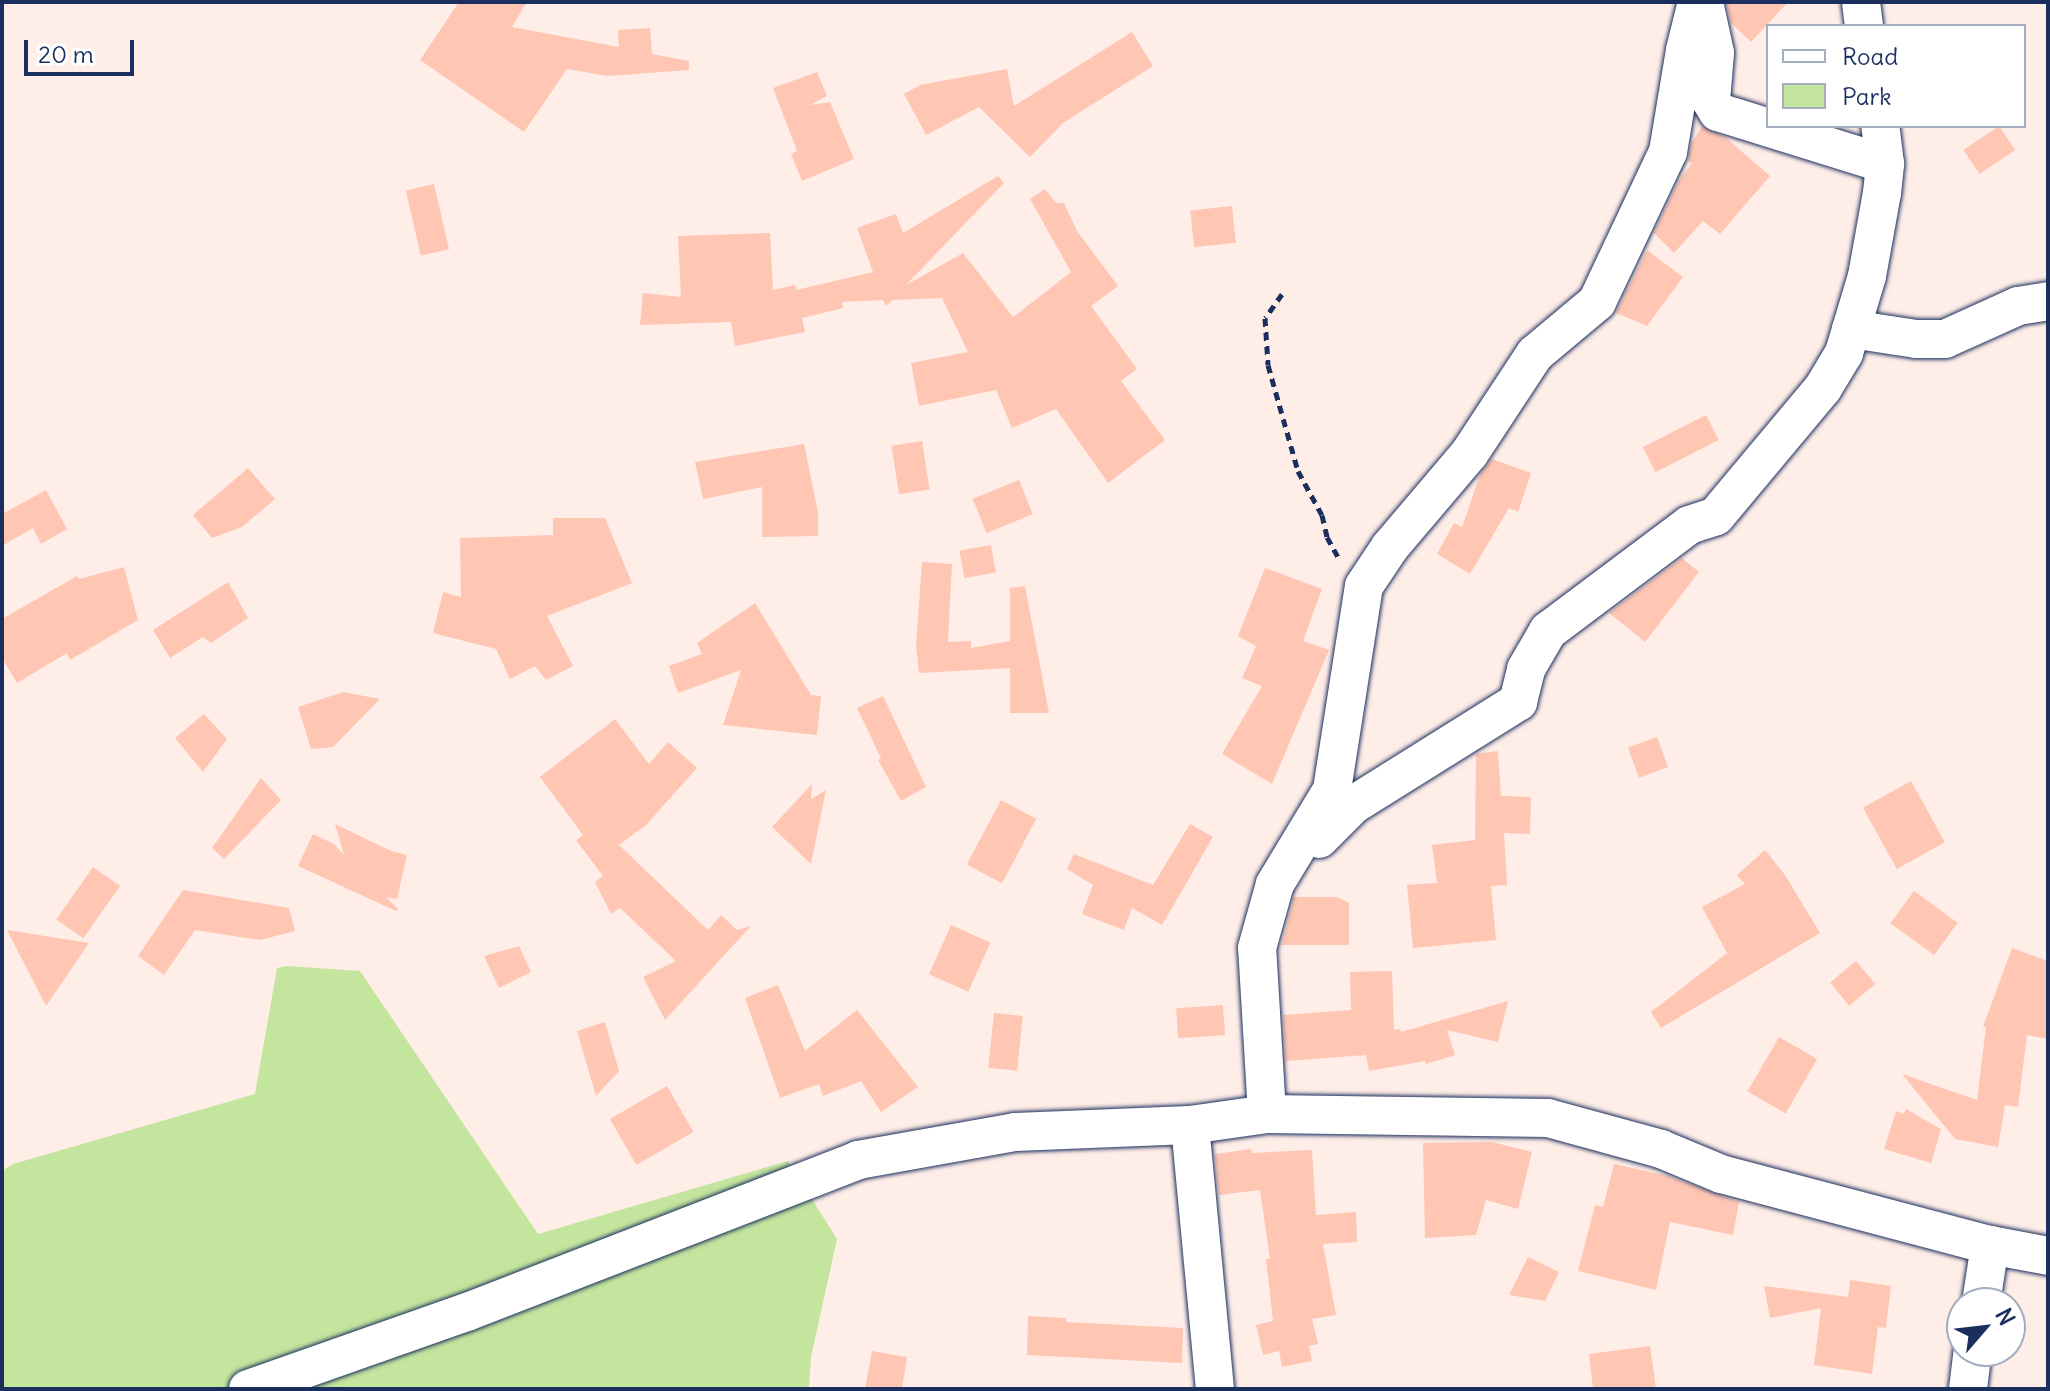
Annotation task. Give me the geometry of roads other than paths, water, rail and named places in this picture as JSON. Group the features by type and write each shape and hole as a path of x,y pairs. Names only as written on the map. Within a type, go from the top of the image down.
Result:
{"street":[{"path":"1267,1114 1257,948 1275,884 1332,790 1364,586 1390,547 1469,454 1535,354 1597,302 1668,152 1685,50 1697,2"},
{"path":"1704,2 1715,53 1711,101 1718,112 1766,127"},
{"path":"1861,2 1864,24"},
{"path":"1769,128 1885,164"},
{"path":"1275,884 1353,805 1518,702 1526,669 1548,631 1689,525 1716,516 1823,388 1844,353 1875,238 1885,164 1880,128"},
{"path":"1851,329 1916,339 1945,339 2018,306 2048,301"},
{"path":"248,1389 467,1312 858,1160 1015,1132 1190,1125 1267,1114 1548,1118 1661,1149 1721,1174 1990,1245 2048,1256"},
{"path":"1190,1125 1215,1389"},
{"path":"1983,1287 1990,1245"},
{"path":"1968,1389 1971,1367"}]}
